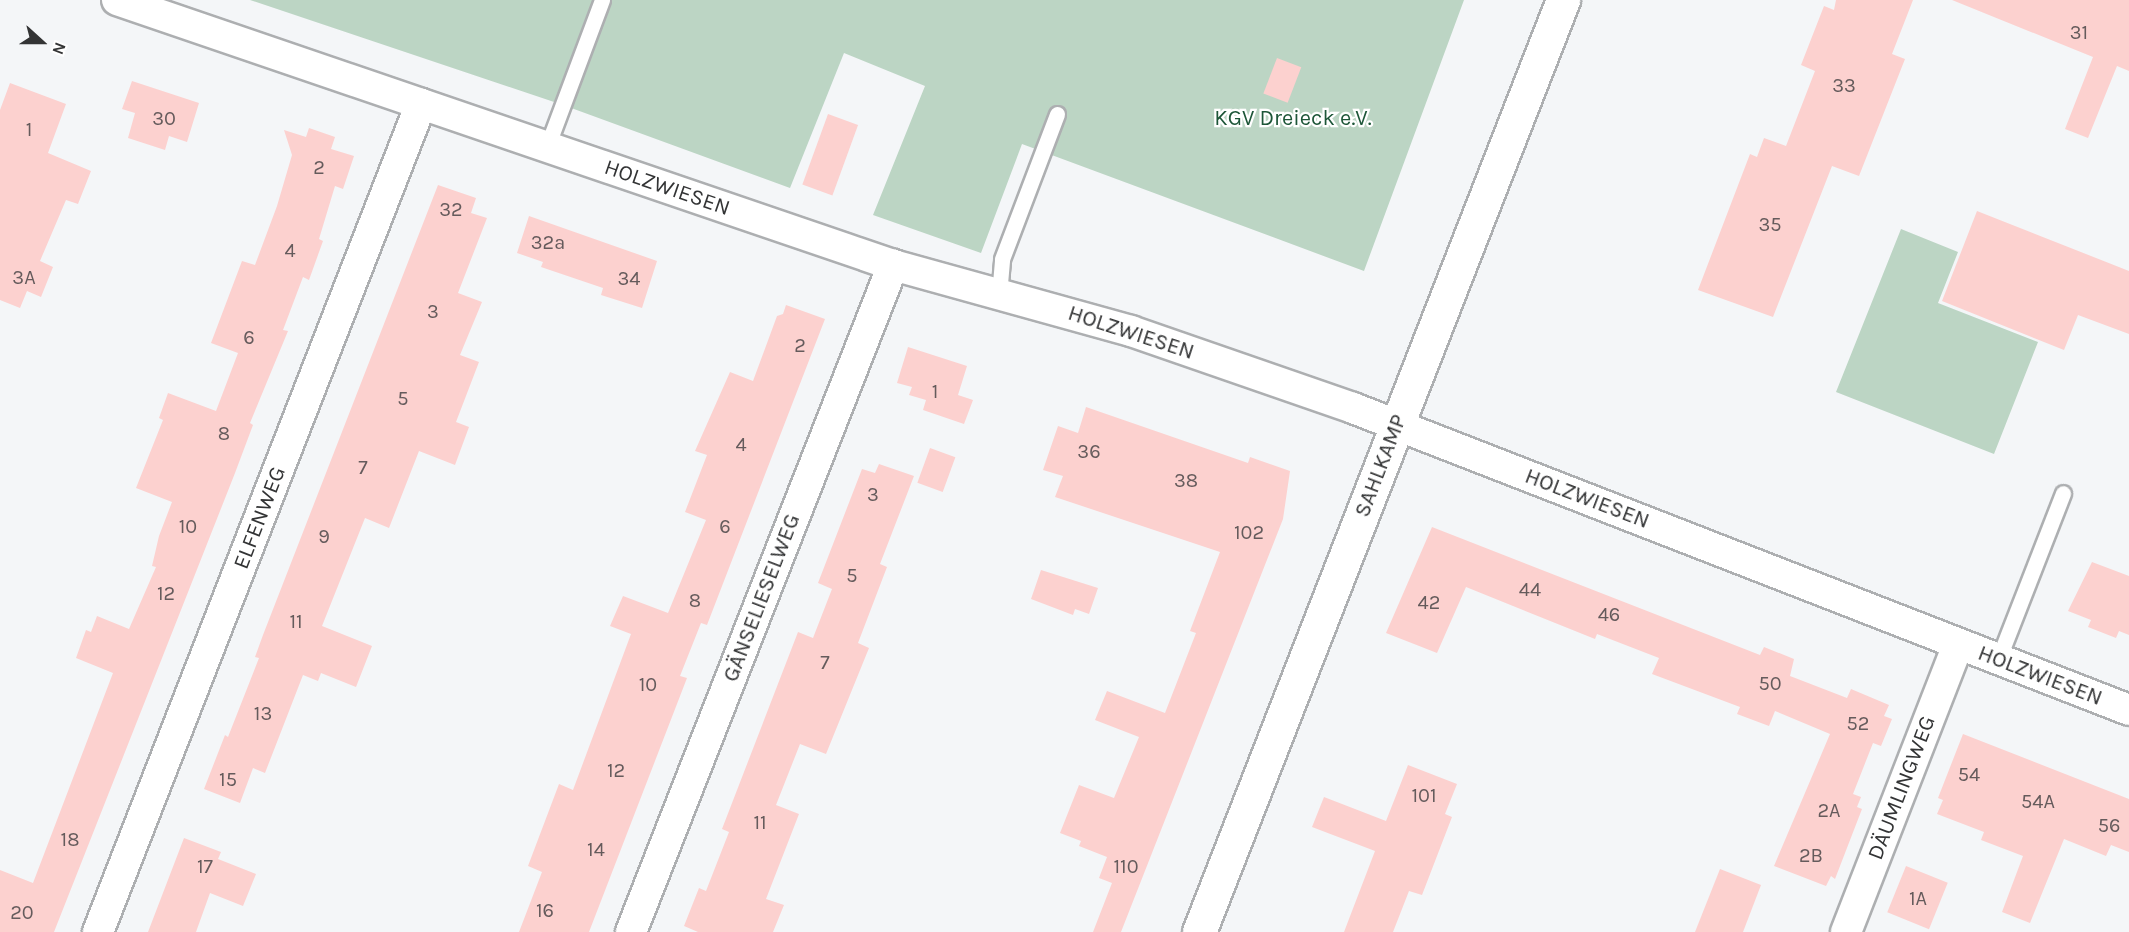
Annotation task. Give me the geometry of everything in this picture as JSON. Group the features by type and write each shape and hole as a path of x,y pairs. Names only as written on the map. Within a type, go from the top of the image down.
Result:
{"street":[{"name":"SAHLKAMP","path":"1199,932 1563,0"},
{"name":"HOLZWIESEN","path":"133,3 893,265 1131,331 1396,425 2129,710"},
{"name":"ELFENWEG","path":"98,932 421,104"},
{"name":"GÄNSELIESELWEG","path":"631,932 893,265"},
{"name":"DÄUMLINGWEG","path":"1846,932 1958,645"}],"lane":[{"path":"547,147 602,0"},
{"path":"999,295 1002,259 1057,114"},
{"path":"1998,660 2063,493"}],"green space":[{"name":"KGV Dreieck e.V.","path":"250,0 1464,0 1364,271 1022,144 981,253 873,215 925,86 844,53 790,188 563,105"},
{"path":"1901,229 1958,252 1938,303 2038,342 1994,454 1836,392"}],"building":[{"path":"1836,0 1913,0 1892,54 1905,59 1859,176 1832,166 1773,317 1698,290 1750,154 1757,157 1764,138 1786,146 1815,71 1801,65 1824,6 1834,10"},
{"path":"1952,0 2129,0 2129,71 2117,66 2088,138 2065,129 2093,57"},
{"path":"1277,58 1301,67 1288,103 1263,93"},
{"path":"132,81 199,103 187,142 169,136 165,150 128,138 135,113 122,109"},
{"path":"10,83 66,104 48,153 91,171 78,204 66,200 40,261 53,267 41,297 27,291 20,308 0,300 0,110"},
{"path":"828,114 858,125 832,195 802,184"},
{"path":"309,128 335,137 331,149 354,156 343,189 335,186 319,239 323,241 309,280 303,277 283,330 288,331 250,423 253,425 235,473 54,932 0,932 0,870 33,883 113,673 76,658 86,630 91,632 97,616 129,629 156,567 152,566 159,536 172,502 136,488 163,420 159,418 168,393 216,411 238,353 211,343 242,261 255,265 277,206 292,155 284,130 306,137"},
{"path":"438,185 476,198 471,213 487,218 458,293 482,302 460,355 479,362 456,422 469,427 455,465 419,451 389,528 365,518 322,626 372,646 356,687 321,673 318,681 303,675 265,773 253,768 240,803 204,789 225,735 228,737 259,658 255,657 263,635"},
{"path":"1977,211 2129,271 2129,334 2078,315 2064,350 1942,301"},
{"path":"529,216 657,261 642,308 601,295 603,288 541,267 543,262 517,253"},
{"path":"786,305 825,319 707,625 701,623 680,676 687,678 589,932 519,932 542,872 528,866 559,784 573,790 631,634 610,626 623,596 668,613 706,520 685,512 707,455 695,451 730,372 753,381 777,316 783,314"},
{"path":"908,347 967,366 958,395 973,400 964,424 923,410 926,400 909,395 912,387 897,383"},
{"path":"1086,407 1248,463 1250,457 1290,471 1283,519 1121,932 1093,932 1112,883 1099,878 1107,857 1079,846 1081,841 1060,833 1079,785 1114,798 1139,737 1095,720 1107,691 1165,713 1196,633 1190,631 1220,552 1055,497 1063,476 1043,470 1058,426 1078,433"},
{"path":"930,448 955,457 943,492 917,483"},
{"path":"879,464 914,476 880,564 887,567 858,643 869,648 826,754 800,744 776,805 799,814 766,899 784,905 773,932 698,932 684,926 699,888 706,891 729,832 722,829 798,632 813,638 832,589 818,583 862,469 875,473"},
{"path":"1432,527 1760,655 1764,647 1794,659 1790,676 1847,698 1851,689 1889,705 1884,716 1892,719 1881,746 1873,743 1853,794 1861,797 1857,807 1862,809 1835,879 1831,876 1826,886 1774,866 1830,734 1775,711 1769,726 1737,714 1740,707 1652,674 1659,658 1597,634 1595,639 1466,587 1437,653 1386,633"},
{"path":"2092,562 2129,576 2129,635 2119,631 2116,638 2088,627 2091,620 2068,611"},
{"path":"1041,570 1098,588 1089,614 1075,609 1073,615 1031,599"},
{"path":"1963,734 2129,799 2129,852 2111,845 2106,856 2064,839 2030,923 2002,912 2023,856 1981,840 1984,832 1937,814 1943,800 1938,798"},
{"path":"1408,765 1457,784 1445,814 1452,817 1422,895 1409,891 1393,932 1344,932 1375,851 1312,827 1324,797 1386,821"},
{"path":"184,838 221,852 218,859 256,874 243,906 210,893 196,932 148,932"},
{"path":"1906,866 1948,883 1929,929 1887,912"},
{"path":"1720,869 1761,885 1743,932 1695,932"}]}
